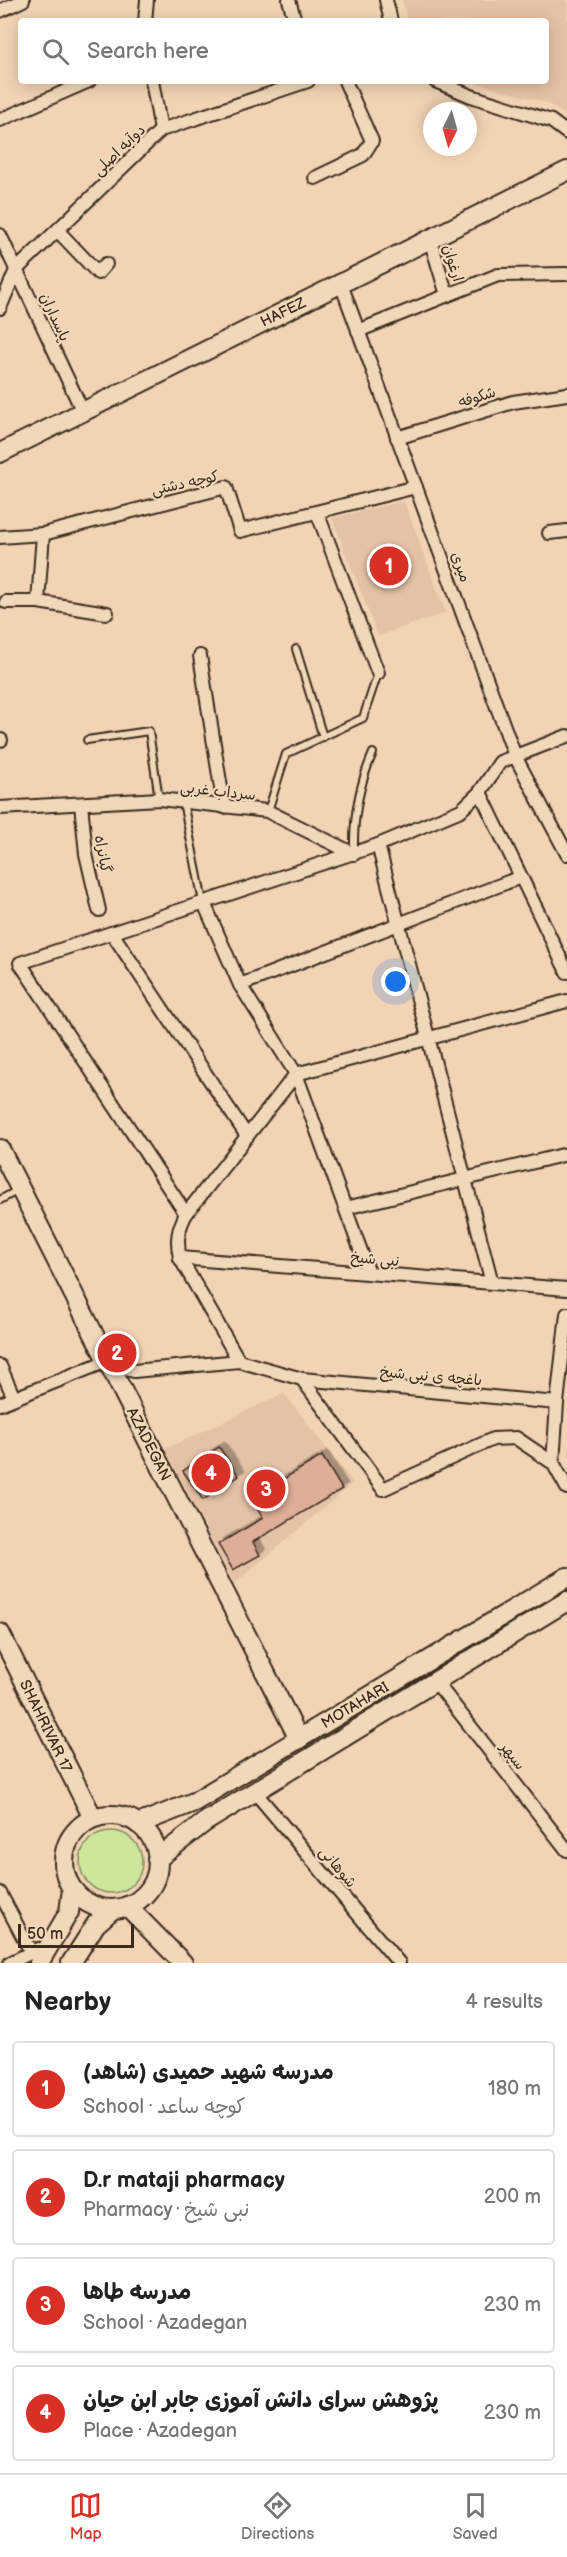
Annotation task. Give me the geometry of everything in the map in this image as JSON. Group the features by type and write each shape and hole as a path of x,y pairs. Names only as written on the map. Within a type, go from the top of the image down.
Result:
{"main road":[{"name":"HAFEZ","path":"0,453 567,171"},
{"name":"AZADEGAN","path":"0,1149 299,1739"},
{"name":"MOTAHARI","path":"138,1824 194,1802 567,1577"},
{"name":"MOTAHARI","path":"158,1859 205,1822 254,1791 567,1601"},
{"name":"SHAHRIVAR 17","path":"0,1633 93,1818"},
{"path":"35,1958 52,1942 69,1912 72,1889 64,1865 65,1851 70,1837 80,1826 93,1818 107,1815 122,1816 138,1824 147,1832 158,1859 156,1874 150,1887 140,1898 120,1907 96,1924 71,1963"},
{"path":"72,1889 86,1901 99,1907 120,1907 183,1963"}],"street":[{"path":"0,11 23,0"},
{"path":"145,18 147,0"},
{"path":"289,0 294,18"},
{"path":"386,0 390,18"},
{"path":"0,120 82,84"},
{"path":"153,84 161,130"},
{"name":"دوآبه اصلی","path":"0,308 16,270 161,130 299,84"},
{"path":"315,178 363,155 372,141 346,84"},
{"path":"442,84 471,96 551,121 567,133"},
{"path":"58,231 98,273 106,264"},
{"name":"پاسداران","path":"0,235 83,412"},
{"name":"ارغوان","path":"430,239 447,295"},
{"path":"358,331 498,275 567,274"},
{"name":"میری","path":"341,284 515,756 567,854"},
{"name":"شکوفه","path":"397,438 513,402 567,394"},
{"name":"کوچه دشتی","path":"0,537 43,534 226,486 240,531 416,487"},
{"path":"317,512 378,673"},
{"path":"549,533 567,531"},
{"path":"38,602 43,534"},
{"path":"6,602 38,602 107,613"},
{"path":"201,656 224,807"},
{"path":"186,1214 20,963 378,845 461,810 480,792 500,762 567,736"},
{"path":"480,792 567,972"},
{"name":"سرداب غربی","path":"0,808 159,799 267,812 354,854"},
{"name":"گیانراه","path":"81,804 86,854 99,910"},
{"path":"378,845 492,1283"},
{"path":"240,985 398,922 521,877"},
{"path":"204,903 240,985 296,1074 369,1273"},
{"path":"112,933 247,1136"},
{"path":"0,1404 107,1361 134,1371 239,1361 180,1258 177,1245 178,1229 186,1214 296,1074 567,1001"},
{"path":"346,1208 567,1154"},
{"name":"نبی شیخ","path":"180,1258 567,1289"},
{"path":"553,1463 567,1314"},
{"name":"باغچه ی نبی شیخ","path":"239,1361 302,1379 557,1403"},
{"path":"0,1366 14,1398"},
{"path":"302,1379 382,1489 493,1439 516,1438 553,1463 567,1488"},
{"name":"سپهر","path":"435,1681 567,1850"},
{"name":"شوهانی","path":"254,1791 399,1963"},
{"path":"0,1893 35,1958 10,1963"}],"lane":[{"path":"296,649 323,738"},
{"path":"267,812 286,754 363,718 378,673"},
{"path":"87,740 149,731 159,799"},
{"path":"354,854 353,829 362,779 373,753"},
{"path":"183,802 204,903"},
{"path":"0,1200 20,1189"}],"shaded area":[{"path":"402,0 567,0 567,117 547,103 480,84 549,84 549,18 406,18"},
{"path":"404,501 446,613 378,636 332,518"},
{"path":"284,1393 353,1483 234,1584 165,1449"}],"green space":[{"path":"105,1831 117,1831 133,1840 140,1850 142,1862 140,1874 133,1884 117,1893 105,1893 94,1888 85,1879 80,1868 80,1856 85,1845 94,1836"}],"building":[{"path":"219,1447 239,1476 203,1500 183,1471"},
{"path":"322,1456 342,1489 253,1542 260,1555 233,1570 218,1544 263,1518 251,1498"}],"place":[{"name":"مدرسه شهید حمیدی (شاهد)","path":"389,566"},
{"name":"D.r mataji pharmacy","path":"117,1353"},
{"name":"پژوهش سرای دانش آموزی جابر ابن حیان","path":"211,1473"},
{"name":"مدرسه طاها","path":"266,1489"}]}
